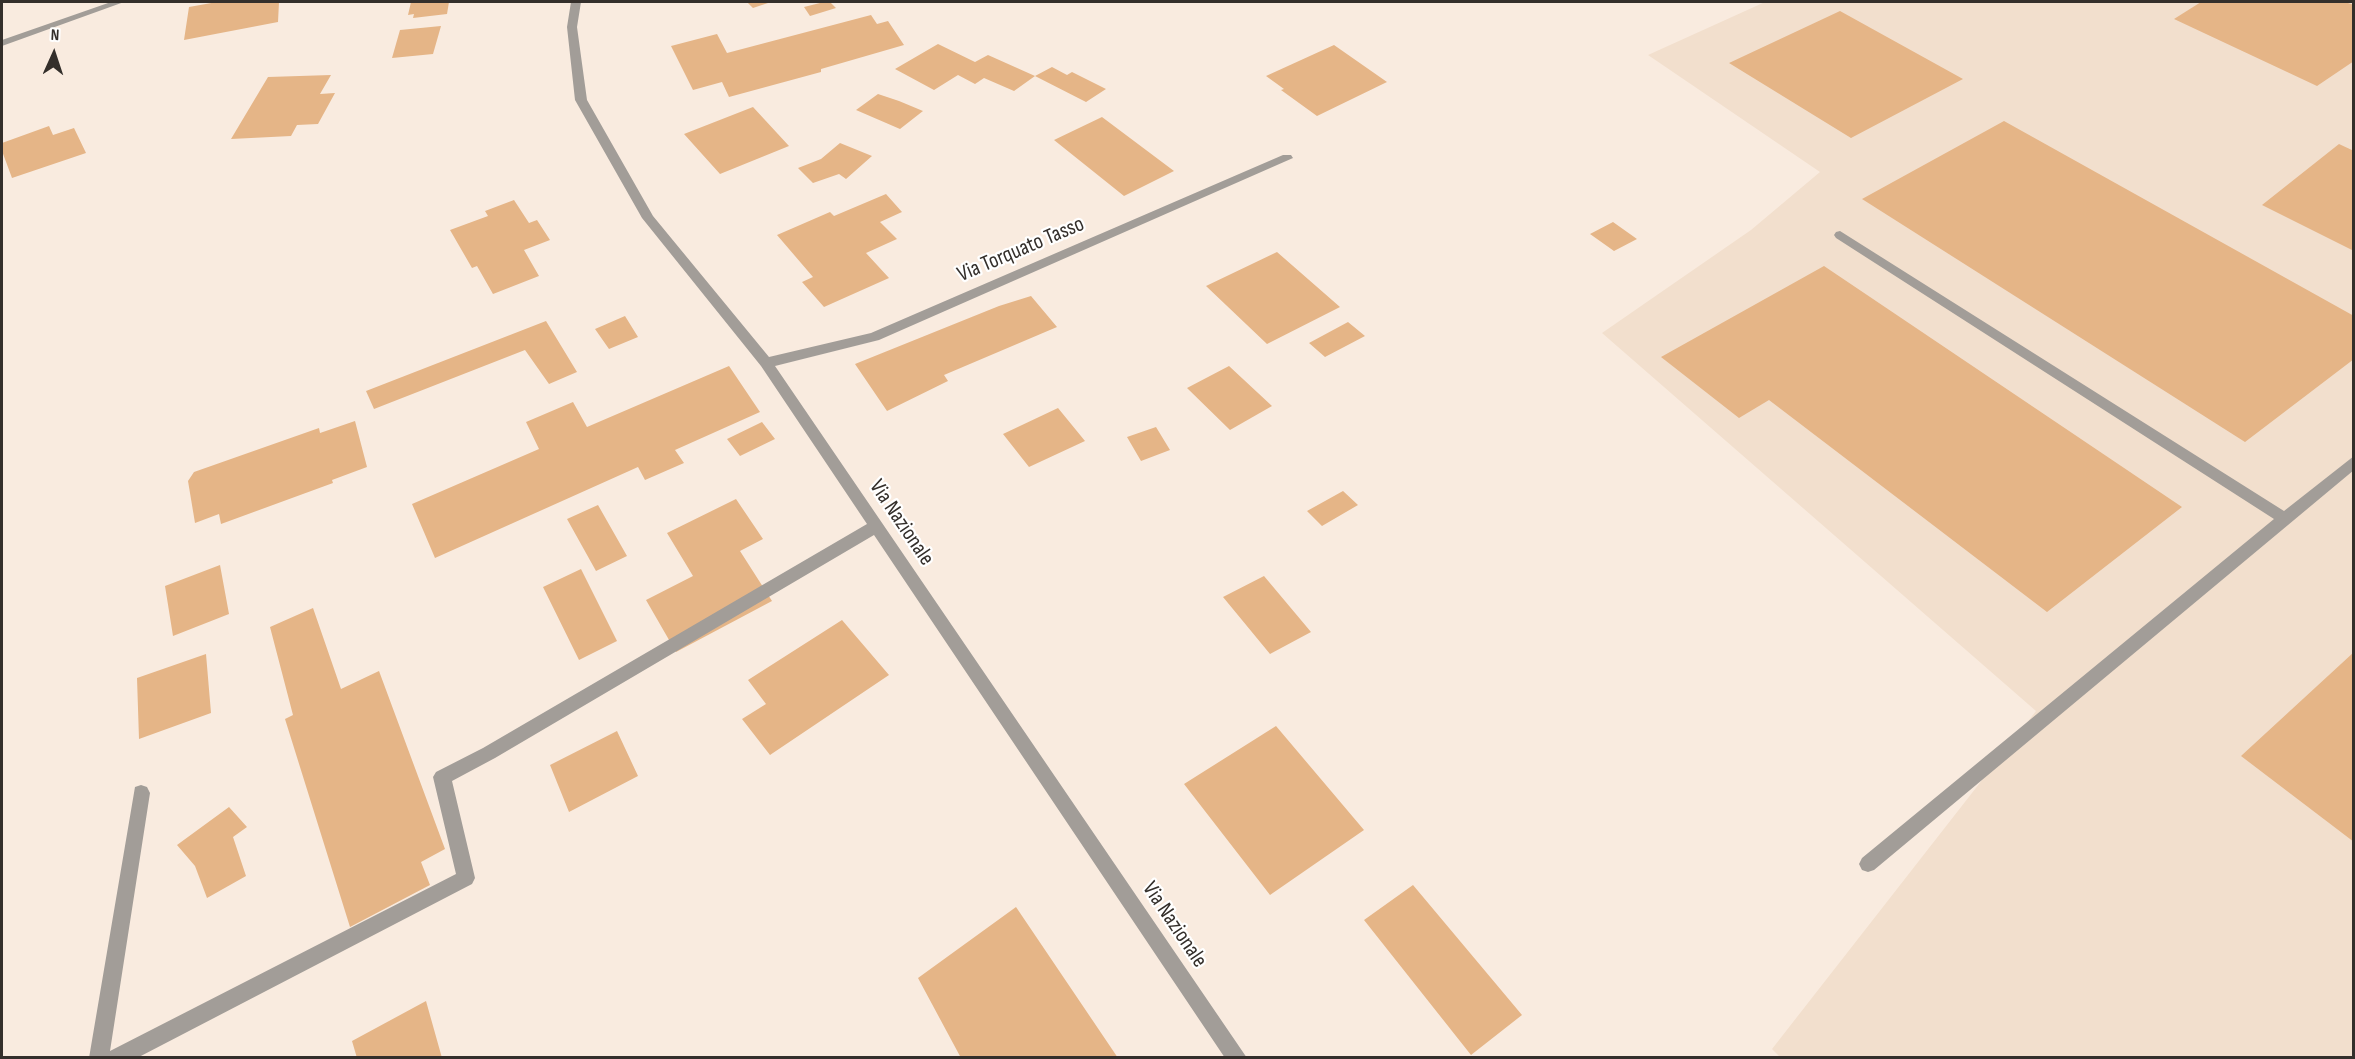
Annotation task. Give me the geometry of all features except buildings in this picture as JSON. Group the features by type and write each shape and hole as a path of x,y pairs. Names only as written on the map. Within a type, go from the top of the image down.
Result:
{"street":[{"path":"2,43 119,2"},
{"name":"Via Nazionale","path":"576,2 572,27 581,100 648,218 765,363 1237,1058"},
{"name":"Via Torquato Tasso","path":"765,363 874,337 1287,158"},
{"path":"1840,235 2284,518"},
{"path":"1868,864 2354,461"},
{"path":"116,1058 466,878 442,777 489,753 877,526"},
{"path":"99,1058 141,794"}],"shaded area":[{"path":"1765,2 2353,2 2353,1057 1780,1057 1772,1049 2036,711 1602,333 1751,230 1820,172 1648,55"}]}
